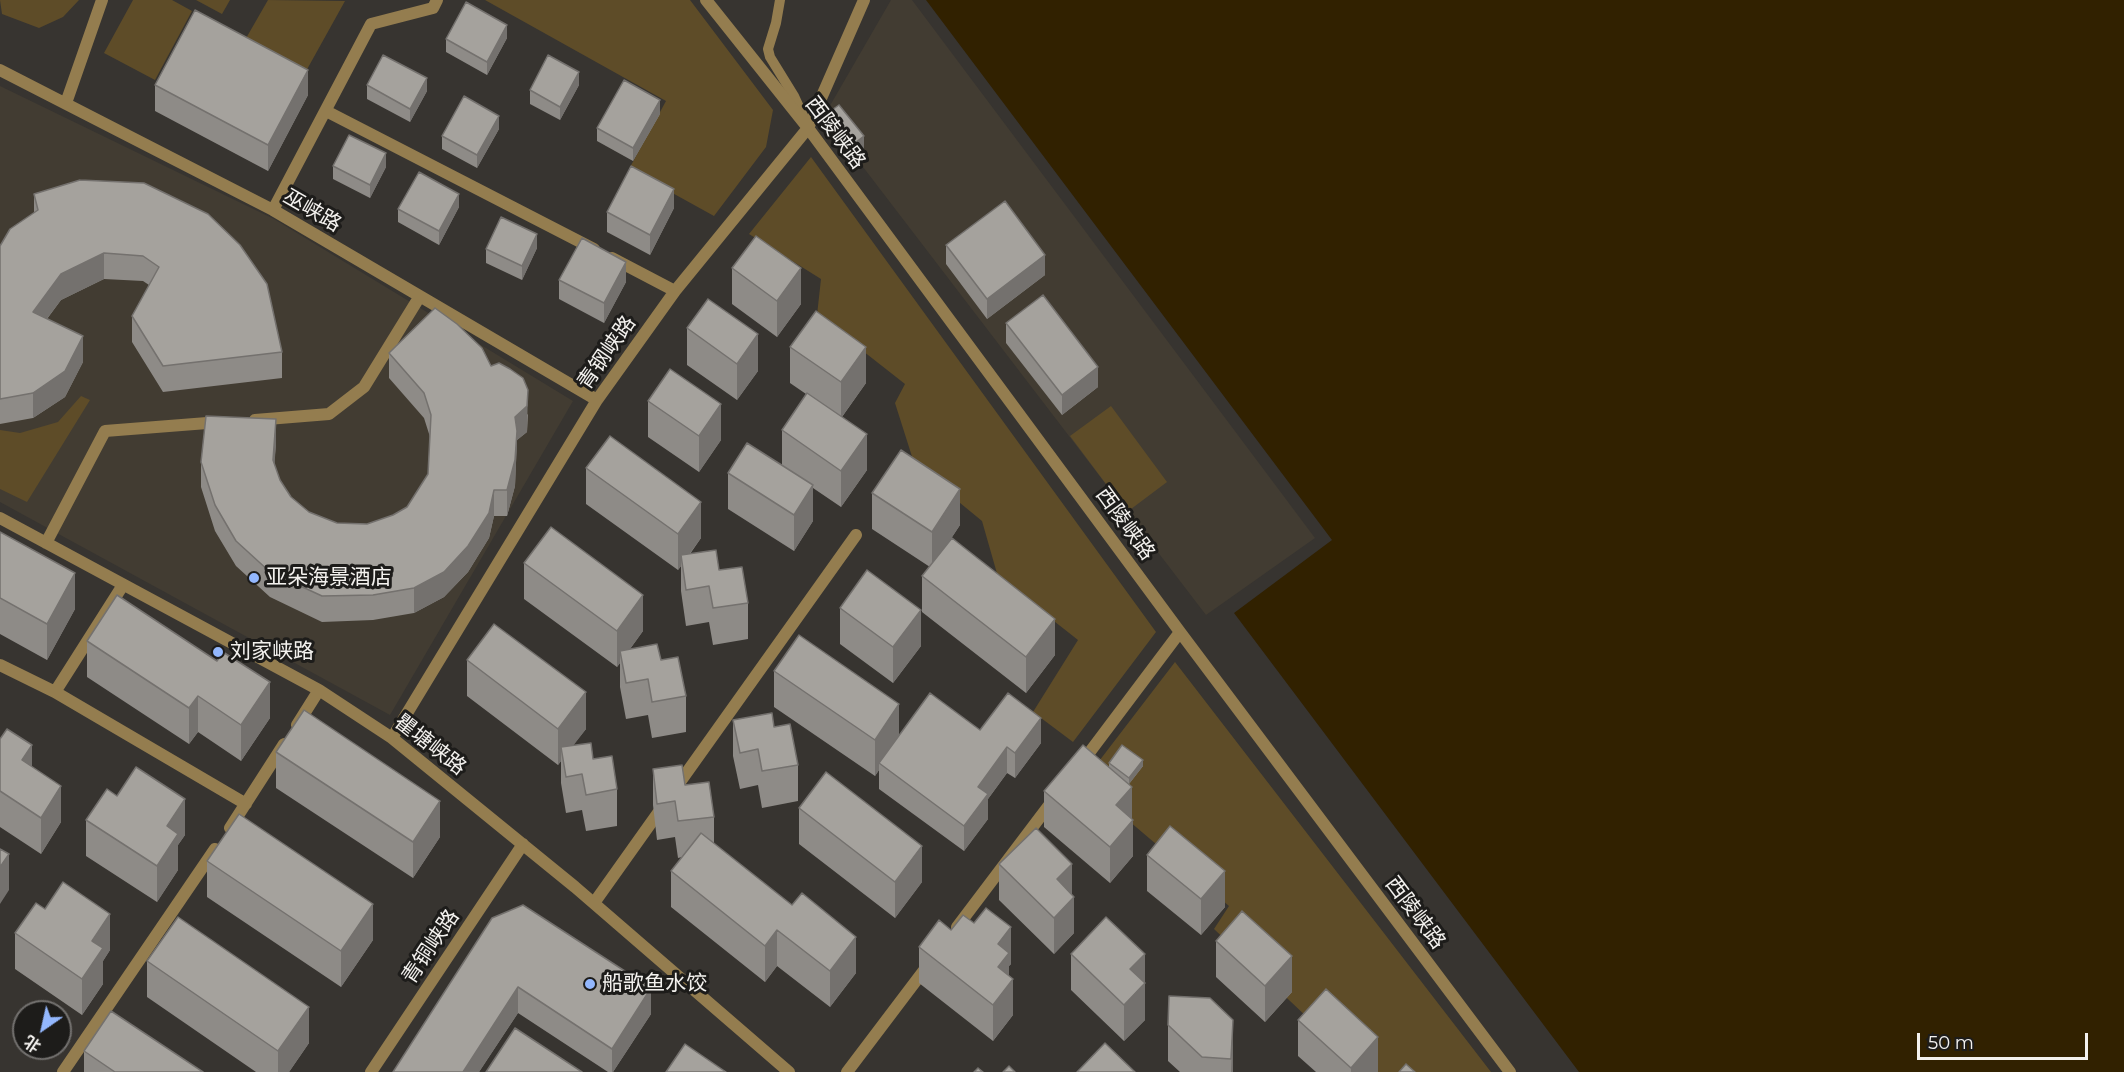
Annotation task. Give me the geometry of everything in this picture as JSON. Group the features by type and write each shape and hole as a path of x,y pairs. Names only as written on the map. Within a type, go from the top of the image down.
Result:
{"street":[{"path":"66,103 102,0"},
{"path":"273,210 371,24 433,8 437,0"},
{"name":"西陵峡路","path":"706,0 808,128 1180,632 1510,1072"},
{"name":"青钢峡路","path":"392,738 597,400 675,291 808,128 864,0"},
{"name":"巫峡路","path":"2,75 66,103 273,210 597,400"},
{"path":"326,111 675,291"},
{"path":"46,543 105,431 329,414 364,387 420,296"},
{"name":"瞿塘峡路","path":"0,518 319,690 392,738 594,903 789,1072"},
{"path":"594,903 856,535"},
{"path":"55,692 123,585"},
{"path":"1074,772 1180,632"},
{"path":"0,665 55,692 246,804"},
{"path":"63,1072 246,804 319,690"},
{"path":"946,941 1060,791"},
{"name":"青铜峡路","path":"371,1072 523,844"},
{"path":"847,1072 932,960"}],"lane":[{"path":"780,0 777,23 769,44 770,57 794,96 808,128"}],"shaded area":[{"path":"0,0 79,0 63,17 39,28 2,14"},
{"path":"133,0 172,0 192,11 155,80 104,53"},
{"path":"196,0 230,0 222,14"},
{"path":"268,0 345,1 305,73 245,40"},
{"path":"485,0 690,0 773,110 766,147 714,216 629,169 666,101"},
{"path":"891,0 912,0 1315,538 1206,615 824,116"},
{"path":"926,0 2124,0 2124,1072 1579,1072 1234,613 1332,540"},
{"path":"0,86 274,219 573,401 390,715 0,502"},
{"path":"811,157 1156,632 1073,742 1033,712 1078,640 998,577 982,521 915,466 895,403 905,384 817,315 821,279 749,234"},
{"path":"81,396 90,400 27,502 0,489 0,430 20,433 58,422"},
{"path":"1111,406 1167,482 1127,512 1070,436"},
{"path":"1175,662 1491,1072 1365,1072 1214,929 1229,906 1083,782"}],"building":[{"path":"466,2 507,25 487,62 446,39"},
{"path":"195,10 308,70 268,145 155,85"},
{"path":"383,55 427,78 410,109 367,85"},
{"path":"548,55 579,72 560,107 530,90"},
{"path":"624,80 660,100 633,148 597,128"},
{"path":"464,96 499,116 477,155 442,136"},
{"path":"839,105 864,136 851,146 826,114"},
{"path":"349,135 386,153 370,185 333,166"},
{"path":"631,166 674,189 650,235 607,212"},
{"path":"419,172 459,194 439,231 398,209"},
{"path":"80,180 144,183 208,214 240,245 267,284 282,352 163,366 132,316 159,267 143,256 104,253 61,274 33,312 83,336 65,371 33,393 0,399 0,246 10,229 38,210 34,194"},
{"path":"1005,201 1045,255 987,299 946,245"},
{"path":"501,217 537,234 522,266 486,249"},
{"path":"756,236 801,268 777,301 732,268"},
{"path":"582,238 626,262 604,303 559,280"},
{"path":"1043,295 1098,367 1062,395 1006,323"},
{"path":"708,299 758,334 737,364 687,328"},
{"path":"435,308 457,324 482,348 491,366 499,363 510,369 523,378 528,390 527,406 515,417 517,431 515,460 507,490 494,490 489,513 468,546 444,572 414,588 373,595 322,596 270,572 236,541 215,505 201,462 206,416 276,419 273,460 280,480 291,497 309,512 337,523 367,524 393,515 407,507 428,474 431,415 424,393 389,353"},
{"path":"816,311 866,347 841,382 790,347"},
{"path":"670,369 721,404 699,436 648,401"},
{"path":"807,393 867,434 841,471 782,430"},
{"path":"610,436 701,502 678,534 586,468"},
{"path":"747,443 813,485 794,515 728,473"},
{"path":"901,450 960,489 932,532 872,493"},
{"path":"551,527 643,595 617,631 524,563"},
{"path":"0,532 75,573 47,624 0,598"},
{"path":"952,538 1055,619 1026,657 922,576"},
{"path":"716,550 719,570 742,567 748,603 713,608 709,586 686,590 681,555"},
{"path":"867,570 921,610 893,647 840,608"},
{"path":"117,595 217,661 223,652 270,682 241,725 198,696 189,708 87,641"},
{"path":"494,624 586,692 558,729 467,660"},
{"path":"799,635 899,704 875,740 774,671"},
{"path":"657,644 661,660 678,657 686,696 652,702 648,679 626,683 620,651"},
{"path":"930,693 980,730 1008,693 1041,718 1015,753 1007,747 978,787 988,794 964,826 879,763"},
{"path":"304,710 440,801 413,842 276,752"},
{"path":"772,713 774,727 790,724 798,765 762,771 758,749 740,753 733,720"},
{"path":"7,729 32,745 22,760 61,786 41,818 0,791 0,739"},
{"path":"591,743 593,759 612,756 617,789 586,795 582,774 566,777 561,747"},
{"path":"1083,745 1132,787 1116,805 1133,820 1110,847 1044,791"},
{"path":"1122,745 1143,760 1129,778 1109,763"},
{"path":"682,765 685,785 709,782 714,817 678,821 675,801 657,804 653,769"},
{"path":"136,767 185,799 167,826 178,834 157,866 86,820 107,789 117,796"},
{"path":"826,772 922,846 895,882 799,808"},
{"path":"239,814 373,904 341,951 207,861"},
{"path":"1170,826 1225,871 1201,899 1147,855"},
{"path":"1036,828 1072,864 1057,879 1074,897 1054,918 999,864"},
{"path":"701,833 792,905 802,893 856,937 830,971 777,930 765,946 671,871"},
{"path":"0,849 9,854 0,867"},
{"path":"63,882 110,914 92,941 103,948 82,979 15,933 36,903 45,909"},
{"path":"523,905 651,988 612,1049 518,987 463,1072 393,1072 492,918"},
{"path":"986,908 1011,927 998,944 1009,953 998,967 1013,979 993,1005 919,947 939,920 951,930 963,915 974,923"},
{"path":"1242,911 1292,956 1265,986 1216,941"},
{"path":"178,917 309,1007 278,1051 147,961"},
{"path":"1106,917 1145,954 1130,969 1145,983 1124,1005 1071,954"},
{"path":"1326,989 1378,1037 1351,1068 1298,1020"},
{"path":"1169,996 1210,998 1233,1020 1231,1059 1202,1057 1168,1025"},
{"path":"111,1011 203,1072 115,1072 84,1051"},
{"path":"515,1028 582,1072 486,1072"},
{"path":"1105,1043 1135,1072 1077,1072"},
{"path":"685,1044 726,1072 666,1072"},
{"path":"1406,1064 1415,1072 1399,1072"},
{"path":"1009,1066 1015,1072 1003,1072"}],"place":[{"name":"亚朵海景酒店","path":"254,578"},
{"name":"刘家峡路","path":"218,652"},
{"name":"船歌鱼水饺","path":"590,984"}]}
